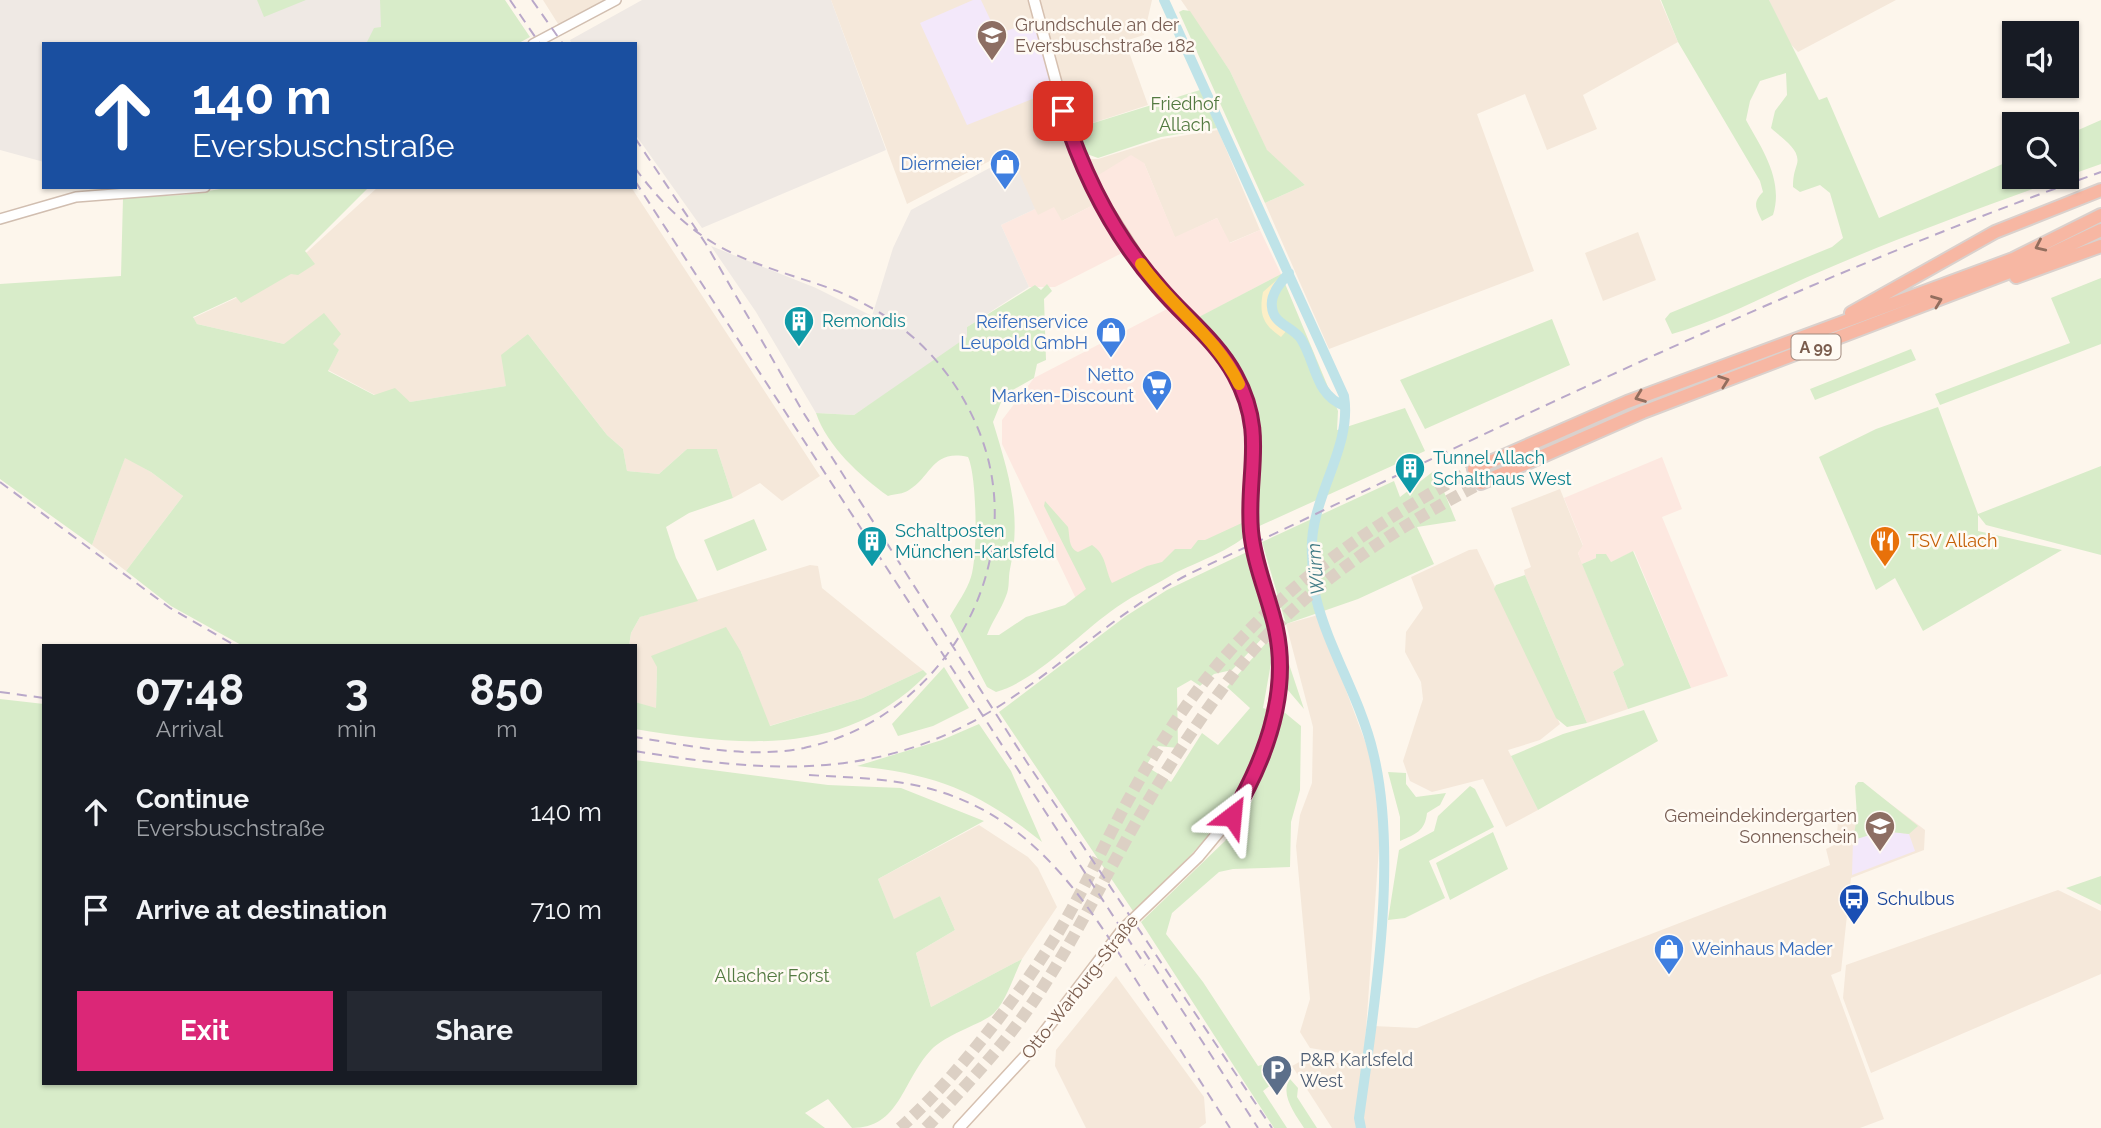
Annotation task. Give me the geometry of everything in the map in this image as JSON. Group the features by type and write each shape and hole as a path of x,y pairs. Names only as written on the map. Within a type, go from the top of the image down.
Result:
{"highway":[{"name":"A 99","path":"1819,330 1995,232 2101,190"},
{"name":"A 99","path":"1474,468 1627,402 2013,259 2101,215"},
{"name":"A 99","path":"1481,483 1643,412 1972,288 2101,230"},
{"name":"A 99","path":"1972,288 2024,275 2101,246"}],"main road":[{"name":"Otto-Warburg-Straße","path":"965,1126 1030,1052 1123,929 1198,857 1232,816 1264,750 1276,699 1280,664 1277,633 1251,529 1255,444 1253,425 1235,375 1203,332 1154,282 1092,185 1077,156 1034,0"}],"street":[{"path":"537,42 617,0"},
{"path":"0,219 76,197 179,189"}],"shaded area":[{"path":"0,0 381,0 382,30 374,42 42,42 42,161 0,150"},
{"path":"543,0 612,0 560,27"},
{"path":"642,0 831,0 886,150 702,228 637,137 637,42 570,40"},
{"path":"831,0 1152,0 1144,35 1125,41 1148,105 1065,132 1074,159 1098,159 1162,139 1218,130 1260,230 1229,243 1217,218 1175,238 1144,163 1103,200 1062,221 1037,215 1009,151 907,204"},
{"name":"Grundschule an der Eversbuschstraße 182","path":"973,0 981,0 997,34 1033,22 1055,90 967,125 920,23"},
{"path":"1181,0 1660,0 1678,42 1583,95 1597,129 1547,150 1525,94 1477,114 1534,271 1329,349 1265,203 1305,185 1267,151 1230,71"},
{"path":"1769,0 1896,0 1798,52 1786,39"},
{"path":"1131,155 1144,163 1175,237 1217,218 1230,243 1260,230 1281,274 1198,318 1214,337 1249,393 1259,435 1255,528 1079,605 1002,444 1002,420 1034,378 1171,307 1171,300 1092,179"},
{"path":"1012,156 1035,209 1001,225 1029,287 967,327 967,337 948,352 854,415 816,413 756,312 711,246 816,288 872,316 893,248 911,210"},
{"path":"376,189 632,189 820,476 782,501 760,483 733,498 717,449 687,449 659,474 627,471 623,449 607,435 528,334 506,386 410,402 398,393 375,395 328,370 339,350 284,344 197,324 193,318 238,297 307,252"},
{"path":"1097,203 1126,251 1055,287 1029,287 1001,225 1035,209 1038,215 1054,207 1062,221"},
{"path":"1638,232 1656,280 1603,301 1585,253"},
{"path":"125,457 183,496 126,571 92,545"},
{"path":"1662,457 1682,509 1662,517 1728,676 1691,688 1634,551 1611,562 1596,555 1596,558 1582,564 1578,553 1583,545 1564,498"},
{"path":"1560,489 1583,546 1578,553 1624,665 1613,672 1628,709 1587,723 1525,575 1524,570 1531,567 1511,508"},
{"path":"1477,549 1560,724 1540,740 1508,750 1538,810 1506,827 1483,779 1432,792 1410,781 1403,761 1423,699 1421,682 1405,652 1406,632 1423,608 1411,577 1469,550"},
{"path":"810,565 818,566 822,588 923,670 863,698 769,726 741,652 657,667 656,709 637,703 637,644 629,644 631,633 640,617"},
{"path":"1318,615 1372,760 1380,834 1364,1057 1310,1048 1300,1032 1310,999 1296,846 1300,815 1312,783 1313,727 1286,624"},
{"path":"1872,790 1925,830 1924,850 1851,878 1841,971 1831,975 1884,1119 1860,1128 1332,1128 1292,1066 1308,1057 1367,1069 1373,1026 1417,1028 1537,978 1830,865 1826,849 1836,844 1838,822 1847,821"},
{"path":"979,825 1028,857 1038,868 1057,907 1022,959 931,1007 916,953 955,930 940,896 894,920 878,879"},
{"name":"Gemeindekindergarten Sonnenschein","path":"1883,831 1909,834 1915,851 1852,875 1853,840"},
{"path":"2058,890 2101,911 2101,974 1871,1073 1843,998 1846,965"},
{"path":"1116,976 1204,1097 1206,1123 1199,1128 1086,1128 1055,1066 1056,1050"}],"green space":[{"path":"257,0 306,0 264,17"},
{"path":"380,0 505,0 530,37 521,42 367,42 374,28 381,27"},
{"path":"1661,0 1769,0 1819,100 1827,97 1879,218 2002,164 2002,189 2033,189 1878,247 1729,313 1672,334 1665,319 1670,313 1832,247 1843,238 1830,193 1820,185 1800,192 1793,187 1796,153 1771,128 1775,111 1787,95 1786,73 1760,81 1750,101 1746,120 1770,165 1776,189 1773,215 1762,221 1756,206 1757,199 1763,192 1760,181 1678,42"},
{"path":"1190,11 1230,71 1267,150 1305,185 1265,203 1179,12"},
{"name":"Friedhof Allach","path":"1200,90 1217,128 1161,137 1098,158 1081,152 1074,129"},
{"path":"2101,120 2101,164 2079,172 2079,130"},
{"path":"220,189 367,189 305,251 315,264 298,275 291,274 241,303 236,297 193,317 197,324 284,344 324,313 341,334 333,344 339,350 328,371 374,395 395,388 410,402 506,386 501,355 528,334 607,435 623,449 627,471 659,474 687,449 717,449 733,498 689,513 666,527 676,558 698,601 640,617 631,633 629,644 239,644 171,606 126,571 183,496 151,472 125,458 92,545 0,479 0,284 121,276 123,198 183,195"},
{"path":"1281,274 1338,411 1337,430 1405,408 1425,451 1255,528 1259,459 1257,420 1237,372 1197,318"},
{"path":"2101,278 2101,344 1940,405 1935,394 2070,343 2051,298"},
{"path":"1047,284 1052,291 1044,299 1046,360 1037,364 1034,378 1004,395 993,422 1009,477 1015,530 1007,593 987,635 999,635 1026,617 1065,605 1086,589 1044,506 1045,501 1068,527 1071,545 1075,550 1078,552 1092,545 1097,549 1112,583 1147,566 1162,562 1175,549 1191,549 1198,540 1205,540 1244,522 1244,516 1247,517 1248,532 1235,544 1124,602 1041,668 996,692 987,687 950,616 967,587 973,567 975,498 968,457 956,456 940,460 909,490 888,496 866,479 836,448 816,413 854,415 967,337 967,327 1035,285 1041,290"},
{"path":"1552,319 1570,365 1425,429 1400,380"},
{"path":"1911,349 1916,360 1815,400 1810,389"},
{"path":"1938,407 1978,514 2101,466 2101,555 1986,525 1978,515 1978,531 2062,550 1923,631 1895,578 1876,590 1819,457 1876,429"},
{"path":"1435,470 1456,521 1417,527 1434,564 1358,599 1286,624 1262,542 1394,481 1400,497"},
{"path":"754,519 767,550 717,571 704,540"},
{"path":"1249,551 1269,631 1232,670 1214,674 1200,686 1191,680 1177,688 1178,748 1158,746 1146,766 1171,782 1202,733 1218,745 1250,708 1227,687 1265,644 1270,642 1271,663 1263,708 1269,710 1259,744 1248,773 1219,822 1181,866 1133,911 999,712 1126,616 1167,590"},
{"path":"1633,551 1691,688 1628,709 1613,672 1624,665 1582,564 1596,558 1596,554 1606,554 1611,562"},
{"path":"1525,575 1587,723 1567,727 1556,718 1494,589 1496,585"},
{"path":"726,627 741,652 770,726 863,698 923,670 927,674 896,701 862,720 827,733 790,739 714,739 637,729 637,703 656,708 657,667 651,656"},
{"path":"1289,664 1304,709 1287,689"},
{"path":"944,667 969,708 933,726 898,736 892,724"},
{"name":"Allacher Forst","path":"0,699 42,704 42,1085 637,1085 637,760 828,785 901,788 984,821 878,879 894,919 940,896 955,930 916,953 931,1007 1022,959 1007,994 995,1012 946,1038 931,1050 899,1101 881,1120 868,1126 852,1128 828,1099 805,1113 825,1128 0,1128"},
{"path":"1644,710 1658,741 1538,810 1511,756 1563,734"},
{"path":"1284,712 1301,726 1300,790 1291,822 1290,867 1219,872 1172,913 1166,934 1203,982 1258,1066 1281,1059 1286,1073 1263,1091 1287,1128 1274,1128 1141,922 1225,841 1252,801"},
{"path":"979,724 1011,771 1042,842 998,810 956,788 911,774 857,766 942,740"},
{"path":"1388,772 1406,773 1406,784 1416,797 1446,793 1440,805 1427,813 1419,831 1400,841 1400,817"},
{"path":"1858,782 1863,782 1918,826 1909,834 1883,831 1853,840 1857,817 1855,786"},
{"path":"1470,786 1475,789 1494,827 1429,861 1445,898 1405,918 1388,920 1399,850 1434,831 1438,816"},
{"path":"1493,832 1508,869 1450,900 1436,863"},
{"path":"2101,876 2101,905 2066,888"},
{"path":"1290,1079 1298,1088 1297,1097 1317,1128 1304,1128 1293,1111 1286,1091"}],"sand":[{"path":"1280,277 1281,283 1271,305 1279,321 1288,329 1281,337 1266,323 1261,306 1263,292"}],"waterway":[{"name":"Würm","path":"1164,0 1344,396 1342,435 1317,514 1312,555 1314,588 1321,617 1361,713 1373,752 1384,838 1381,934 1359,1118 1361,1128"},
{"path":"1289,273 1274,293 1273,313 1301,339 1328,395 1345,406"}],"tunnel":[{"path":"900,1128 922,1108 986,1035 1043,956 1069,914 1152,759 1187,705 1226,655 1281,600 1341,551 1406,508 1474,469"},
{"path":"926,1128 987,1062 1029,1009 1069,944 1167,770 1238,668 1290,612 1350,563 1414,520 1481,483"}],"railway":[{"path":"510,0 539,42"},
{"path":"532,0 562,42"},
{"path":"637,141 706,244 803,412 1028,764 1272,1128"},
{"path":"637,171 671,210 715,244 757,263 853,298 897,325 917,341 950,378 976,424 992,476 994,528 985,578 965,626 936,668 899,704 854,731 804,748 762,752 719,750 637,737"},
{"path":"637,751 686,759 782,767 828,765 874,758 919,745 964,726 1010,699 1119,618 1189,574 1527,414 1754,311 1984,215 2101,172"},
{"path":"637,184 1145,965"},
{"path":"0,482 170,608 233,644"},
{"path":"0,692 42,698"},
{"path":"809,775 892,781 941,792 976,806 1006,824 1034,846 1081,898 1102,927 1230,1128"},
{"path":"1144,951 1258,1128"}],"slow traffic":[{"path":"1141,264 1161,290 1214,345 1239,384"}],"place":[{"name":"Grundschule an der Eversbuschstraße 182","path":"992,62"},
{"name":"Diermeier","path":"1005,191"},
{"name":"Remondis","path":"799,348"},
{"name":"Reifenservice Leupold GmbH","path":"1111,359"},
{"name":"Netto Marken-Discount","path":"1157,412"},
{"name":"Tunnel Allach Schalthaus West","path":"1410,495"},
{"name":"Schaltposten München-Karlsfeld","path":"872,568"},
{"name":"TSV Allach","path":"1885,568"},
{"name":"Gemeindekindergarten Sonnenschein","path":"1880,853"},
{"name":"Schulbus","path":"1854,926"},
{"name":"Weinhaus Mader","path":"1669,976"},
{"name":"P&R Karlsfeld West","path":"1277,1097"}],"route":[{"path":"1063,111 1077,156 1092,185 1154,282 1222,355 1243,391 1252,422 1255,444 1252,541 1277,633 1280,664 1275,709 1264,750 1245,795 1232,816"}]}
